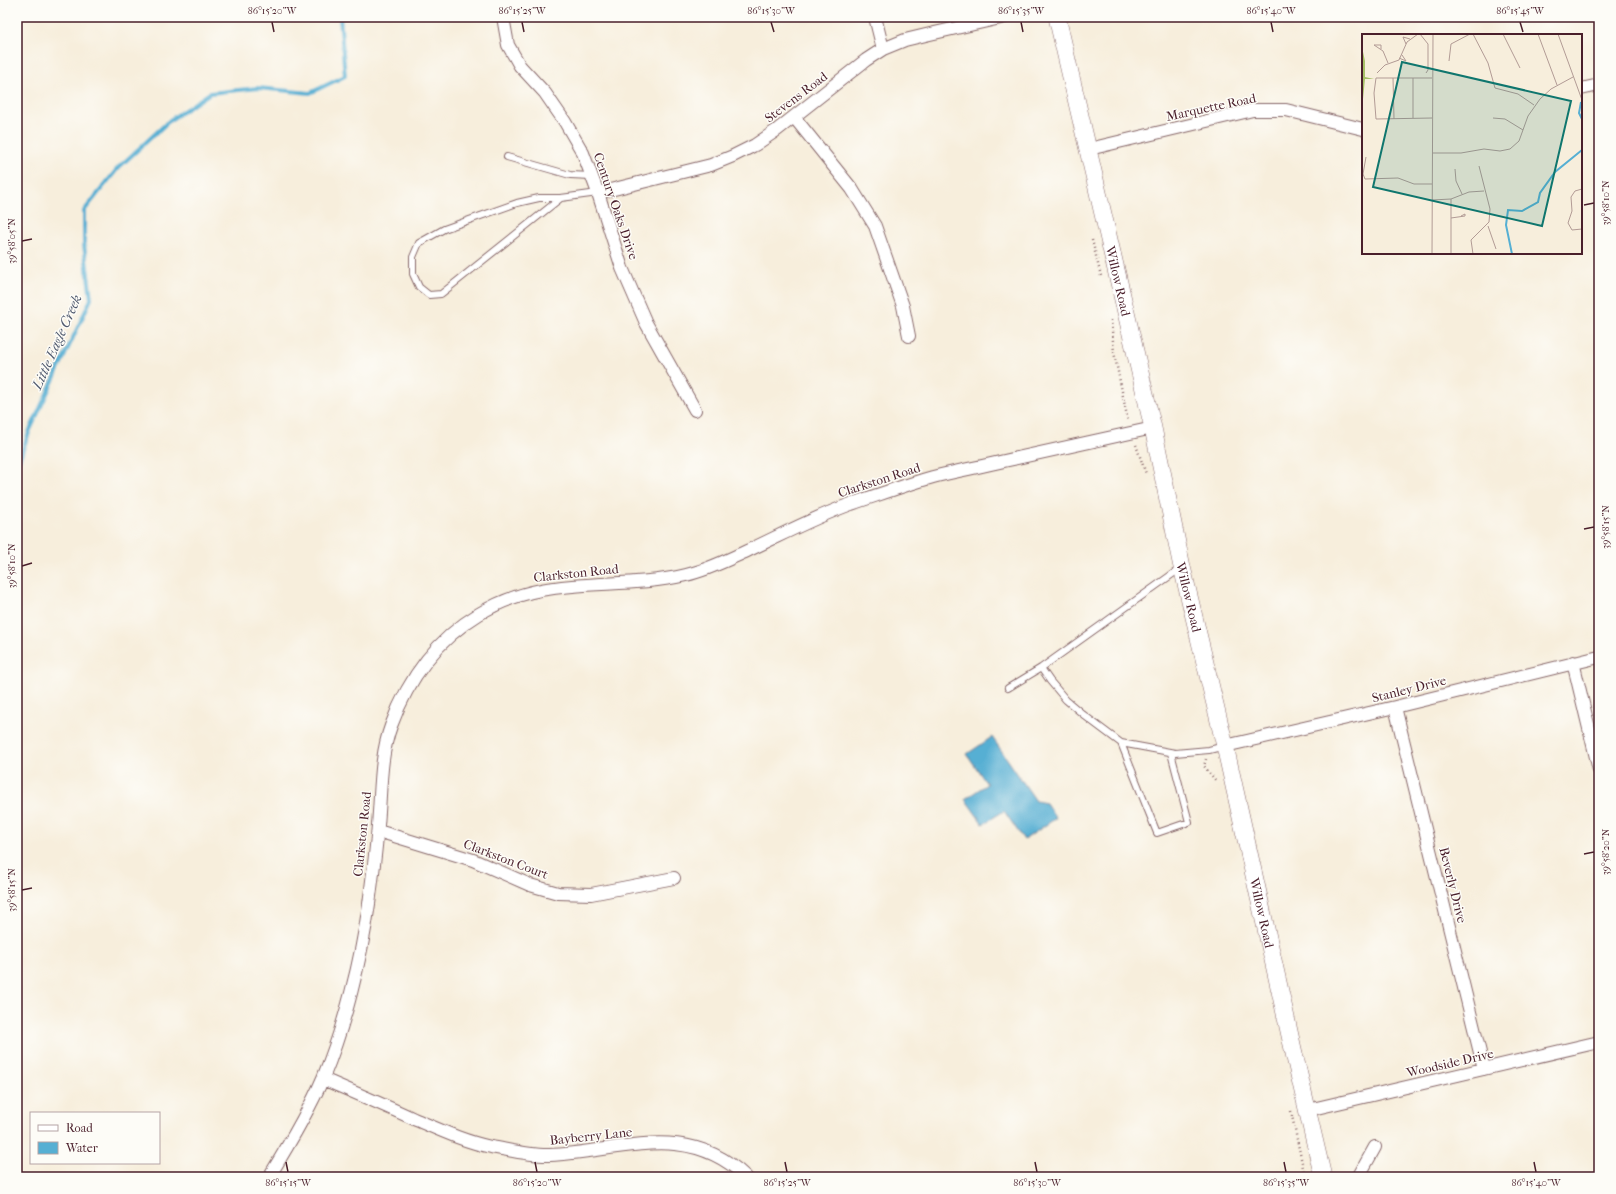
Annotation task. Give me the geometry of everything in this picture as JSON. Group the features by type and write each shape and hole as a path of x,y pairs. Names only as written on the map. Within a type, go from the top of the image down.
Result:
{"street":[{"name":"Century Oaks Drive","path":"504,17 508,45 520,66 545,93 583,152 622,268 643,316 695,410"},
{"path":"876,17 883,49"},
{"name":"Stevens Road","path":"598,193 710,165 733,156 755,145 794,117 866,60 883,49 906,40 1005,17"},
{"name":"Willow Road","path":"1057,17 1153,428 1182,567 1225,746 1323,1177"},
{"path":"1582,90 1599,85"},
{"name":"Marquette Road","path":"1089,149 1253,110 1286,110 1362,129"},
{"path":"794,117 852,190 875,226 903,306 909,336"},
{"name":"Clarkston Road","path":"269,1177 288,1147 323,1079 346,1007 356,970 368,908 378,832 385,746 391,726 415,674 449,635 478,614 507,598 535,590 560,586 660,580 684,575 710,568 840,508 893,489 934,477 1153,428"},
{"name":"Stanley Drive","path":"1225,746 1395,707 1573,662 1599,657"},
{"path":"1573,662 1599,770"},
{"name":"Beverly Drive","path":"1395,707 1484,1069"},
{"name":"Clarkston Court","path":"378,832 473,860 530,885 558,893 591,894 674,878"},
{"name":"Woodside Drive","path":"1308,1110 1599,1042"},
{"name":"Bayberry Lane","path":"323,1079 468,1142 549,1155 657,1143 681,1144 704,1150 721,1157 746,1177"},
{"path":"1361,1177 1360,1174 1375,1147"}],"lane":[{"path":"507,157 570,175 592,176"},
{"path":"561,198 441,294 429,295 419,287 413,274 413,257 419,243 444,229 516,203 539,198 561,198 598,193"},
{"path":"1008,688 1041,668 1182,567"},
{"path":"1041,668 1066,700 1084,716 1121,744 1175,753 1209,750 1225,746"},
{"path":"1121,744 1157,833 1189,822 1171,752"}],"water":[{"path":"992,737 1036,801 1046,803 1056,818 1024,840 1004,811 983,824 965,799 987,784 967,754"}],"waterway":[{"name":"Little Eagle Creek","path":"17,465 30,430 91,299 84,244 84,211 118,168 170,120 210,93 258,88 310,93 345,76 340,17"}]}
